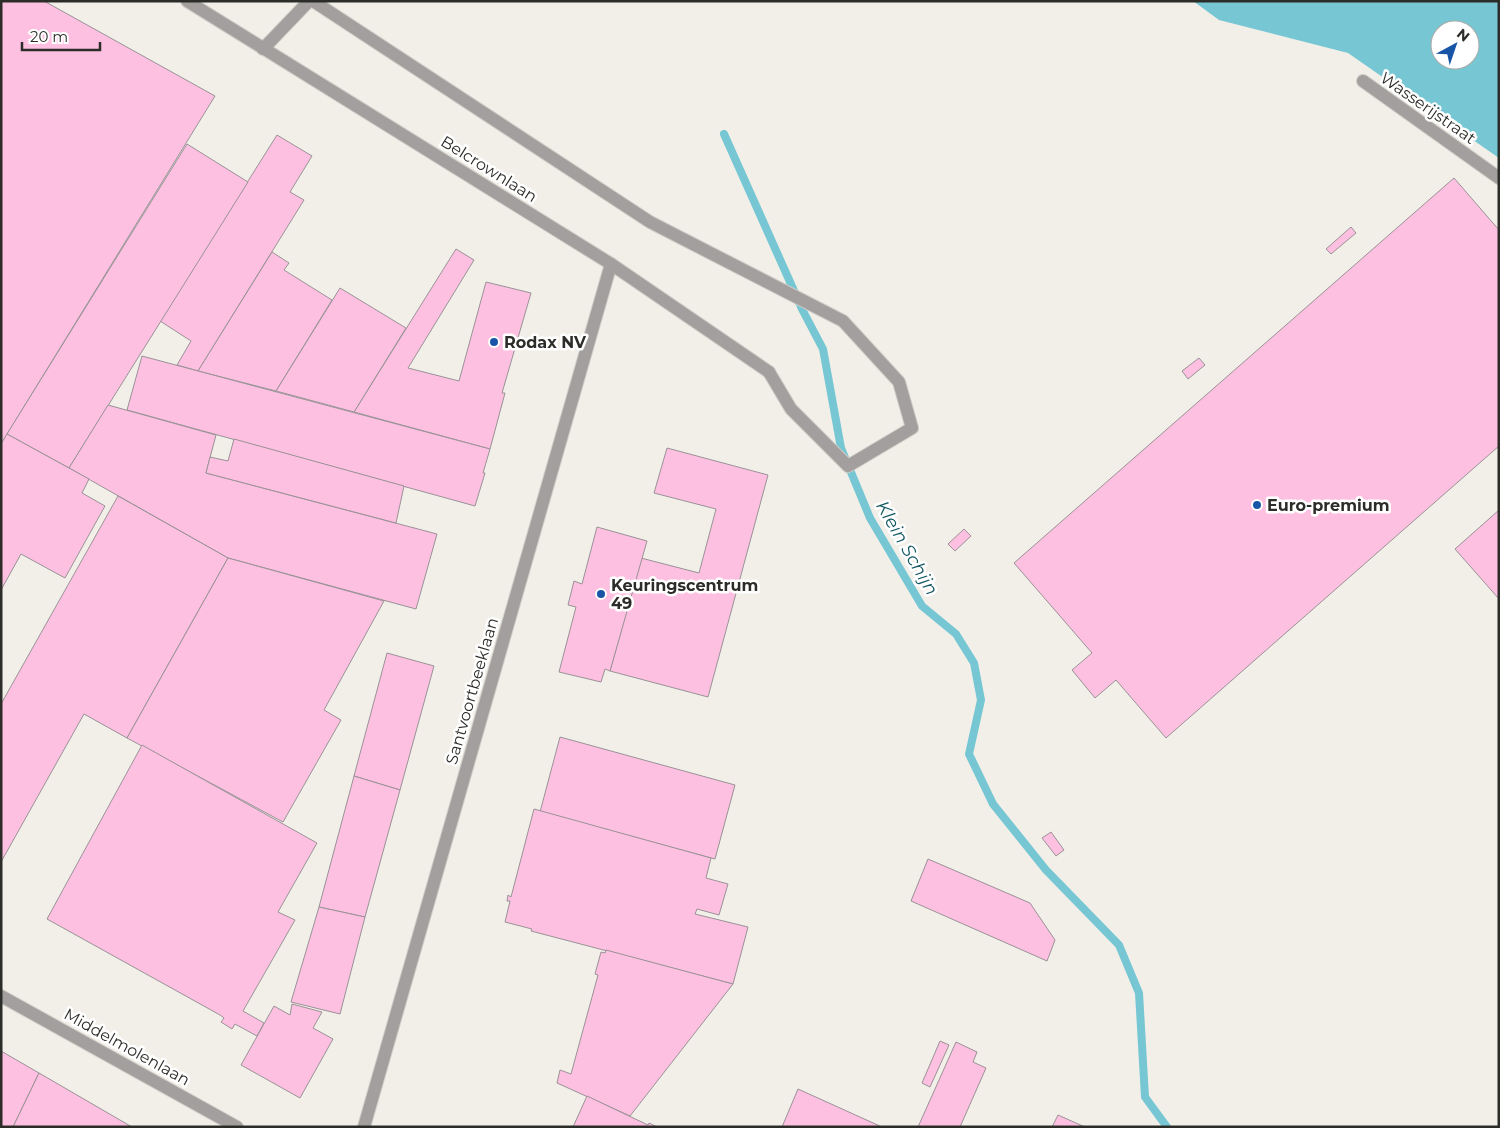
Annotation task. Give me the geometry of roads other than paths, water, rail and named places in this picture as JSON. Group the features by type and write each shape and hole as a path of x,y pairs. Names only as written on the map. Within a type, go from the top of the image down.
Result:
{"street":[{"name":"Belcrownlaan","path":"187,1 611,264 769,372 791,409 848,466 912,428 899,382 842,321 650,222 311,1"},
{"path":"264,49 311,1"},
{"name":"Wasserijstraat","path":"1363,81 1499,178"},
{"name":"Santvoortbeeklaan","path":"364,1127 611,264"},
{"name":"Middelmolenlaan","path":"1,996 237,1127"}],"water":[{"path":"1193,1 1499,1 1499,158 1348,53 1219,20"}],"waterway":[{"name":"Klein Schijn","path":"724,134 803,311 823,349 841,448 870,518 922,606 956,634 974,663 981,700 969,754 993,804 1046,870 1119,945 1139,993 1145,1097 1167,1127"}],"place":[{"name":"Rodax NV","path":"494,342"},
{"name":"Euro-premium","path":"1257,505"},
{"name":"Keuringscentrum 49","path":"601,594"}]}
